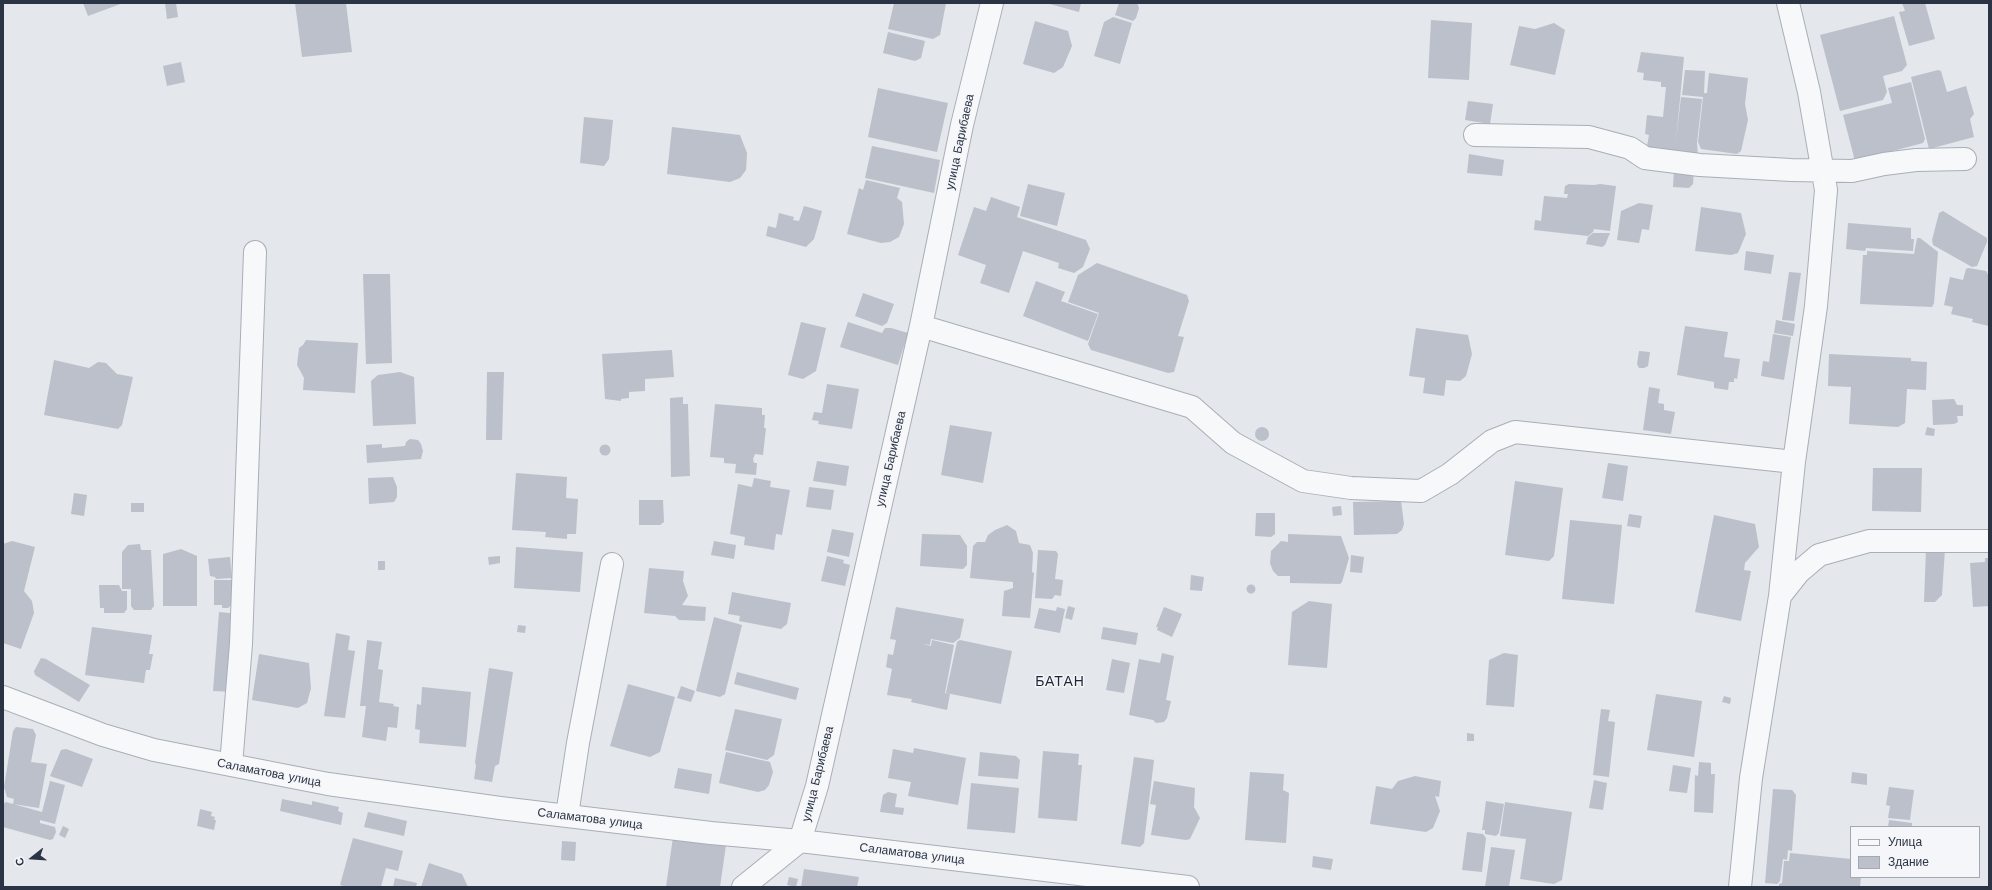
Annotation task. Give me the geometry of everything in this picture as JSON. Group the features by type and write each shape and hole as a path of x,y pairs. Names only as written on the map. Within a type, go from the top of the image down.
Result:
{"street":[{"name":"улица Барибаева","path":"800,841 817,786 921,326 962,125 992,3"},
{"path":"1740,887 1751,778 1780,596 1794,462 1816,306 1826,190 1809,92 1788,3"},
{"path":"1475,135 1589,137 1630,148 1645,158 1700,165 1852,171 1884,164 1916,160 1965,159"},
{"path":"231,765 241,644 255,252"},
{"path":"921,326 1192,407 1233,443 1303,481 1350,488 1421,491 1450,474 1492,441 1515,432 1794,462"},
{"path":"1780,596 1799,572 1819,555 1870,541 1989,542"},
{"path":"567,815 578,743 612,564"},
{"name":"Саламатова улица","path":"3,698 103,734 154,750 328,784 500,808 711,833 800,841 1188,887"},
{"path":"743,887 800,841"}],"building":[{"path":"83,3 123,3 88,16"},
{"path":"165,3 176,3 178,17 167,19"},
{"path":"295,3 346,3 352,52 302,57"},
{"path":"894,3 946,3 940,35 933,39 888,29"},
{"path":"1046,3 1081,3 1079,12"},
{"path":"1119,3 1137,3 1139,8 1136,18 1133,21 1115,15"},
{"path":"1902,3 1925,3 1935,39 1909,46 1899,12 1905,11"},
{"path":"1894,16 1907,65 1902,71 1883,76 1887,92 1883,100 1840,111 1820,35"},
{"path":"1113,17 1132,23 1120,64 1094,56 1104,22"},
{"path":"1431,20 1472,23 1469,80 1428,78"},
{"path":"1035,21 1068,31 1072,46 1063,67 1054,73 1023,64"},
{"path":"1554,23 1565,30 1555,75 1510,65 1519,26 1535,29"},
{"path":"888,32 925,41 921,58 915,61 883,53"},
{"path":"1641,52 1684,57 1676,141 1681,97 1702,99 1697,143 1698,157 1660,152 1647,146 1649,135 1645,134 1647,115 1663,117 1666,87 1661,87 1661,82 1643,80 1644,73 1637,72"},
{"path":"181,62 185,82 167,86 163,66"},
{"path":"1685,70 1705,71 1704,93 1707,93 1709,73 1748,78 1745,104 1748,120 1741,151 1737,154 1701,149 1698,142 1703,97 1682,95"},
{"path":"1938,70 1941,71 1947,92 1966,86 1974,114 1970,119 1974,137 1929,149 1911,77"},
{"path":"1911,82 1925,139 1923,143 1855,161 1843,115 1892,103 1888,88"},
{"path":"878,88 948,103 937,152 868,137"},
{"path":"1468,101 1493,104 1490,124 1465,120"},
{"path":"584,117 613,120 609,159 604,166 580,163"},
{"path":"672,127 740,135 747,153 746,170 740,178 730,182 667,174"},
{"path":"872,146 940,160 934,193 865,178"},
{"path":"1469,154 1504,160 1502,176 1467,173"},
{"path":"1674,169 1694,170 1693,184 1689,188 1673,187"},
{"path":"866,180 900,188 897,198 902,202 904,224 899,237 890,242 881,243 847,234 859,188 863,190"},
{"path":"1028,184 1065,193 1057,226 1020,216"},
{"path":"1569,184 1600,184 1616,186 1610,231 1594,229 1588,236 1534,230 1535,220 1541,221 1544,196 1567,198 1568,194 1564,194 1565,186"},
{"path":"991,197 1020,207 1017,217 1086,240 1090,249 1083,267 1074,273 1058,268 1059,263 1023,251 1009,293 980,283 986,265 958,255 974,207 986,211"},
{"path":"1639,203 1653,205 1649,230 1642,229 1639,243 1617,240 1621,211"},
{"path":"804,206 822,211 814,239 806,247 766,236 768,226 776,228 779,213 794,217 793,220 799,221"},
{"path":"1701,207 1741,213 1746,234 1738,253 1731,255 1695,251"},
{"path":"1943,211 1987,238 1987,242 1977,266 1972,267 1933,245 1932,240 1939,213"},
{"path":"1848,223 1911,228 1911,239 1914,239 1913,251 1866,248 1865,251 1846,249"},
{"path":"1593,233 1610,233 1605,245 1602,247 1586,244 1588,237"},
{"path":"1917,238 1920,238 1938,252 1934,303 1932,307 1860,304 1863,255 1867,255 1867,251 1914,254"},
{"path":"1746,251 1774,255 1771,274 1744,270"},
{"path":"1097,263 1187,295 1189,301 1178,336 1184,337 1174,372 1168,373 1091,350 1088,344 1099,313 1068,302 1078,275"},
{"path":"1966,269 1986,271 1989,276 1989,326 1972,322 1973,319 1951,314 1953,307 1944,305 1950,277 1963,280"},
{"path":"1789,272 1801,273 1794,321 1782,320"},
{"path":"363,274 390,274 392,363 366,364"},
{"path":"1036,281 1065,292 1061,301 1098,314 1088,341 1023,316"},
{"path":"863,293 894,304 887,323 882,326 855,316"},
{"path":"1776,320 1795,324 1793,336 1774,333"},
{"path":"801,322 826,328 816,371 803,379 788,375"},
{"path":"848,322 882,333 885,328 891,328 908,333 898,365 840,347"},
{"path":"1685,326 1728,332 1724,357 1740,359 1737,379 1734,378 1734,382 1729,382 1728,390 1714,388 1714,382 1677,375"},
{"path":"1416,328 1468,335 1472,354 1466,376 1460,381 1446,380 1444,396 1423,393 1425,378 1409,376"},
{"path":"1773,334 1791,337 1784,380 1761,376 1763,361 1769,362"},
{"path":"306,340 358,343 355,393 303,390 304,378 297,365 299,348"},
{"path":"672,350 674,377 645,379 645,391 629,392 629,398 621,399 621,401 605,399 602,354"},
{"path":"1639,351 1650,352 1648,366 1644,368 1639,368 1637,364"},
{"path":"1829,354 1911,358 1911,361 1927,362 1926,390 1907,389 1905,423 1898,427 1849,424 1851,387 1828,386"},
{"path":"54,360 89,368 98,362 106,363 117,374 133,377 122,425 118,429 44,415"},
{"path":"400,372 414,377 416,424 373,426 371,381 378,375"},
{"path":"487,372 504,372 502,440 486,440"},
{"path":"827,384 859,389 852,429 818,424 819,421 812,420 814,412 822,413"},
{"path":"1649,387 1660,389 1658,403 1664,404 1664,410 1675,412 1671,434 1643,430"},
{"path":"683,397 683,404 688,404 690,476 671,477 670,398"},
{"path":"1954,399 1957,405 1963,405 1963,416 1957,416 1958,422 1954,424 1933,425 1932,400"},
{"path":"715,404 762,408 762,415 765,415 764,428 766,428 763,455 755,454 753,459 754,463 757,463 756,475 735,473 736,464 724,463 724,458 710,457"},
{"path":"950,425 992,432 983,483 941,475"},
{"path":"1262,427 1267,429 1269,434 1267,439 1262,441 1257,439 1255,434 1257,429"},
{"path":"1927,427 1935,429 1934,436 1925,435"},
{"path":"410,439 418,440 421,444 423,451 421,459 367,463 366,445 382,444 382,448 405,446 406,442"},
{"path":"603,445 607,445 609,446 609,454 603,455 600,452 600,448"},
{"path":"817,461 849,466 846,486 813,481"},
{"path":"1608,463 1628,466 1623,501 1602,498"},
{"path":"1873,468 1922,468 1921,512 1872,511"},
{"path":"516,473 567,477 566,498 578,499 576,534 567,534 567,539 545,537 546,532 512,530"},
{"path":"393,477 397,487 397,497 394,502 369,504 368,478"},
{"path":"754,478 771,481 770,487 790,490 782,535 776,534 774,550 744,545 745,537 730,534 738,484 752,487"},
{"path":"1515,481 1563,488 1554,556 1549,561 1505,555"},
{"path":"809,487 834,490 831,510 806,507"},
{"path":"74,493 87,495 84,516 71,514"},
{"path":"639,500 663,500 664,522 660,525 639,525"},
{"path":"1401,501 1404,524 1402,530 1397,534 1354,535 1353,502"},
{"path":"131,503 144,503 144,512 131,512"},
{"path":"1341,506 1342,515 1333,516 1332,507"},
{"path":"1256,513 1275,513 1275,534 1271,537 1255,536"},
{"path":"1629,514 1642,516 1640,528 1627,526"},
{"path":"1714,515 1755,524 1759,547 1745,563 1744,570 1751,571 1741,621 1695,612"},
{"path":"1570,520 1622,525 1614,604 1562,599"},
{"path":"1007,525 1016,531 1019,543 1030,545 1033,553 1032,572 1034,573 1030,618 1002,616 1004,591 1013,588 1013,582 970,578 973,546 977,542 985,542 988,535"},
{"path":"832,529 854,533 849,557 827,552"},
{"path":"922,534 960,535 967,546 967,565 963,569 920,566"},
{"path":"1288,534 1341,536 1349,558 1342,582 1340,584 1290,583 1290,576 1278,576 1273,571 1270,563 1271,551 1281,541 1288,542"},
{"path":"12,541 35,547 24,591 32,601 34,613 21,649 3,643 3,544"},
{"path":"714,541 736,545 734,559 711,555"},
{"path":"140,544 141,550 151,550 154,606 151,610 134,610 131,606 131,589 122,589 122,552 128,545"},
{"path":"516,547 583,552 580,592 514,588"},
{"path":"181,549 197,556 197,606 163,606 163,554"},
{"path":"1926,549 1945,549 1942,595 1935,602 1924,602"},
{"path":"1038,550 1056,551 1058,554 1055,579 1063,580 1061,596 1055,595 1052,599 1035,598"},
{"path":"1351,555 1364,557 1362,573 1350,572"},
{"path":"500,556 500,563 489,565 488,557"},
{"path":"827,556 844,560 843,563 850,565 845,586 821,581"},
{"path":"230,557 232,578 216,579 215,577 210,576 208,559"},
{"path":"1985,558 1989,558 1989,606 1973,607 1970,563 1985,562"},
{"path":"378,561 385,561 385,570 378,570"},
{"path":"649,568 684,571 683,581 688,596 682,605 706,607 705,621 679,620 675,616 644,613"},
{"path":"1191,575 1204,577 1202,591 1190,590"},
{"path":"214,580 235,580 235,602 228,608 222,608 222,605 214,605"},
{"path":"99,585 119,585 122,591 127,591 127,609 124,613 104,613 104,608 100,608"},
{"path":"1249,585 1253,585 1255,589 1253,593 1249,593 1247,591 1247,587"},
{"path":"732,592 791,603 787,624 781,629 739,621 740,616 728,614"},
{"path":"1309,601 1332,604 1327,668 1288,665 1292,612"},
{"path":"1068,606 1075,608 1072,620 1065,618"},
{"path":"896,607 964,619 960,638 953,643 931,639 930,645 923,644 931,646 932,640 954,645 945,693 950,694 947,710 911,702 912,699 887,695 892,669 886,667 888,654 893,655 896,640 890,639"},
{"path":"1057,607 1065,609 1060,633 1034,628 1039,608 1056,611"},
{"path":"1164,607 1182,614 1172,637 1157,630 1158,627 1156,627"},
{"path":"219,612 238,614 233,692 213,691"},
{"path":"714,617 742,625 725,694 720,697 696,691"},
{"path":"518,625 526,626 525,633 517,632"},
{"path":"92,627 152,635 149,654 153,654 150,670 146,670 144,683 85,675"},
{"path":"1103,627 1138,633 1136,645 1101,639"},
{"path":"336,633 350,636 348,650 355,651 345,718 324,716"},
{"path":"367,640 382,642 378,669 383,670 379,702 394,704 393,706 399,707 397,728 388,727 386,741 362,737 366,706 360,706"},
{"path":"960,640 1012,651 1001,704 946,693 957,642"},
{"path":"1162,653 1174,656 1166,700 1171,701 1167,718 1164,722 1156,723 1153,720 1129,715 1139,659 1160,663"},
{"path":"1504,653 1518,655 1514,707 1486,705 1489,660"},
{"path":"259,654 309,663 311,688 307,703 298,708 252,700"},
{"path":"41,658 46,659 90,685 79,702 35,675 34,671"},
{"path":"1112,659 1130,663 1124,693 1106,690"},
{"path":"489,668 513,672 499,764 495,766 492,782 474,779 476,766 475,762"},
{"path":"737,672 799,688 796,700 734,684"},
{"path":"628,684 675,697 660,752 650,757 610,746"},
{"path":"681,686 695,691 691,702 677,698"},
{"path":"422,687 471,692 466,747 419,743 420,730 415,729 417,704 421,705"},
{"path":"1656,694 1702,701 1694,757 1647,750"},
{"path":"1724,696 1731,698 1730,704 1722,702"},
{"path":"735,709 782,719 774,755 767,760 725,750"},
{"path":"1601,709 1610,710 1608,721 1615,722 1609,777 1593,775"},
{"path":"16,727 33,729 36,735 31,762 47,764 39,808 13,804 14,799 7,797 4,787 13,731"},
{"path":"1467,733 1474,734 1474,741 1467,741"},
{"path":"914,748 966,758 958,805 908,796 911,782 888,778 893,749 913,753"},
{"path":"66,749 93,759 82,787 50,776 61,750"},
{"path":"1043,751 1079,754 1078,765 1082,765 1077,821 1038,818"},
{"path":"726,752 770,762 773,772 769,785 765,790 758,792 719,783"},
{"path":"980,752 1016,756 1020,760 1018,779 978,776"},
{"path":"1134,757 1154,760 1144,843 1140,847 1121,844"},
{"path":"1699,762 1711,763 1711,774 1715,774 1713,813 1694,812 1695,775 1698,776"},
{"path":"1673,765 1691,768 1687,793 1669,791"},
{"path":"678,768 712,774 709,794 674,788"},
{"path":"1250,772 1284,774 1283,790 1289,793 1286,843 1245,840"},
{"path":"1852,772 1867,774 1867,785 1851,783"},
{"path":"1415,776 1441,781 1439,797 1435,796 1440,811 1433,828 1426,832 1370,824 1376,786 1392,789 1398,781"},
{"path":"1594,780 1607,783 1603,810 1589,808"},
{"path":"50,781 65,785 55,824 40,820 40,823 55,827 56,832 53,839 50,840 3,827 3,804 6,802 42,812"},
{"path":"1154,781 1195,788 1194,807 1200,818 1190,839 1186,840 1151,835 1156,805 1150,804"},
{"path":"971,783 1019,788 1015,833 967,829"},
{"path":"1889,787 1914,790 1910,820 1888,818 1890,806 1886,805"},
{"path":"1773,789 1792,790 1796,795 1792,851 1788,850 1787,860 1783,859 1780,881 1777,884 1765,883"},
{"path":"888,792 897,794 895,807 904,808 903,815 880,812 883,795"},
{"path":"282,799 312,805 312,801 339,807 338,811 343,813 341,825 280,811"},
{"path":"1486,801 1504,804 1499,833 1496,836 1485,834 1485,830 1482,830"},
{"path":"1505,802 1572,812 1562,880 1554,884 1520,879 1526,839 1500,836"},
{"path":"200,809 212,812 211,816 215,817 214,820 216,820 214,830 197,826"},
{"path":"368,812 407,821 404,836 364,827"},
{"path":"1889,820 1912,823 1912,826 1888,826"},
{"path":"63,826 69,829 65,838 59,835"},
{"path":"1467,832 1483,834 1486,838 1482,872 1462,870"},
{"path":"673,837 726,845 720,887 666,887"},
{"path":"353,838 403,851 398,871 386,868 381,887 347,887 340,885"},
{"path":"562,841 576,842 575,861 561,860"},
{"path":"1491,847 1515,850 1509,887 1485,887"},
{"path":"1790,853 1850,859 1850,878 1861,878 1860,887 1779,887 1779,884 1782,883 1784,861 1789,861"},
{"path":"1313,856 1333,859 1331,870 1312,867"},
{"path":"429,863 462,874 468,887 421,887"},
{"path":"804,869 859,877 857,887 801,887"},
{"path":"789,877 798,879 796,887 787,885"},
{"path":"395,878 417,883 416,887 393,887"}],"district":[{"name":"БАТАН","path":"1060,682"}]}
